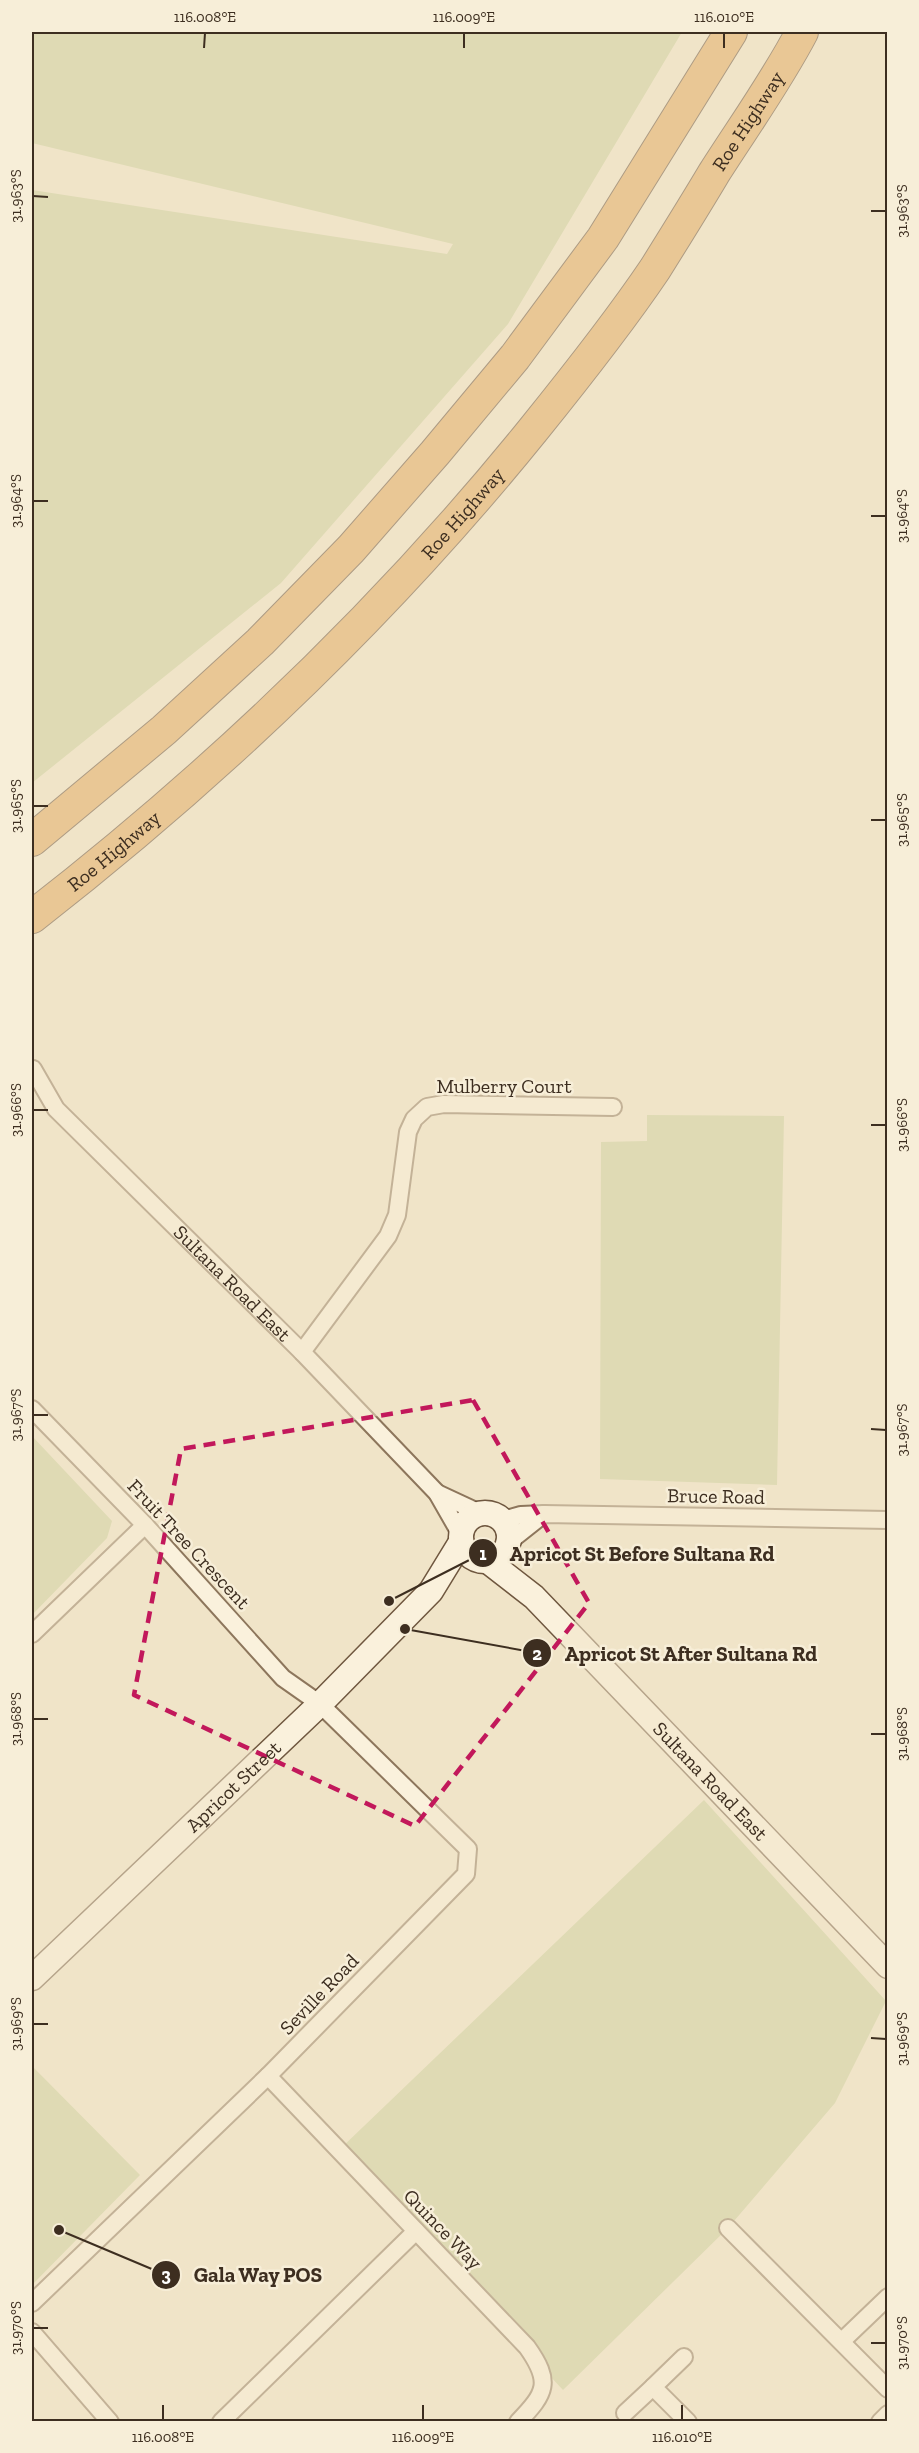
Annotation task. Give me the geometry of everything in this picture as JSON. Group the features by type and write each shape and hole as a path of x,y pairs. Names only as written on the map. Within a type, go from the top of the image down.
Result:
{"highway":[{"path":"32,840 164,730 260,642 351,549 427,462 515,357 603,238 731,32"},
{"name":"Roe Highway","path":"32,917 98,865 202,777 300,687 387,598 474,503 566,388 654,270 802,32"}],"street":[{"name":"Sultana Road East","path":"33,1069 56,1109 302,1352 438,1493 495,1541 534,1597 888,1966"},
{"name":"Mulberry Court","path":"302,1352 388,1236 397,1215 408,1132 414,1119 427,1107 444,1104 613,1107"},
{"name":"Fruit Tree Crescent","path":"32,1409 145,1525 283,1678 320,1704"},
{"name":"Sultana Road East","path":"438,1493 461,1538"},
{"name":"Bruce Road","path":"495,1541 521,1515 888,1520"},
{"name":"Apricot Street","path":"32,1978 320,1704 431,1591 495,1541 469,1519 431,1591"},
{"path":"32,1635 145,1525"},
{"path":"461,1538 463,1548 471,1557 495,1541"},
{"name":"Seville Road","path":"32,2303 268,2076 466,1874 468,1849 320,1704"},
{"name":"Quince Way","path":"268,2076 527,2347 540,2366 543,2388 538,2401 518,2421"},
{"path":"728,2228 842,2340 888,2389"},
{"path":"221,2421 416,2231"},
{"path":"842,2340 888,2297"},
{"path":"32,2332 110,2421"},
{"path":"626,2414 684,2357"},
{"path":"653,2387 688,2421"},
{"path":"880,2421 888,2414"}],"highlighted area":[{"path":"473,1400 589,1603 415,1826 134,1695 181,1449"}],"green space":[{"path":"32,32 682,32 508,324 281,583 32,783 32,190 447,254 453,244 32,143"},
{"path":"647,1115 784,1116 777,1485 600,1479 601,1142 647,1141"},
{"path":"32,1436 112,1521 107,1538 32,1615"},
{"path":"704,1800 886,2001 835,2103 728,2228 563,2390 339,2150"},
{"path":"32,2066 140,2175 32,2285"}],"place":[{"name":"Apricot St Before Sultana Rd","path":"389,1601"},
{"name":"Apricot St After Sultana Rd","path":"405,1629"},
{"name":"Gala Way POS","path":"59,2230"}]}
